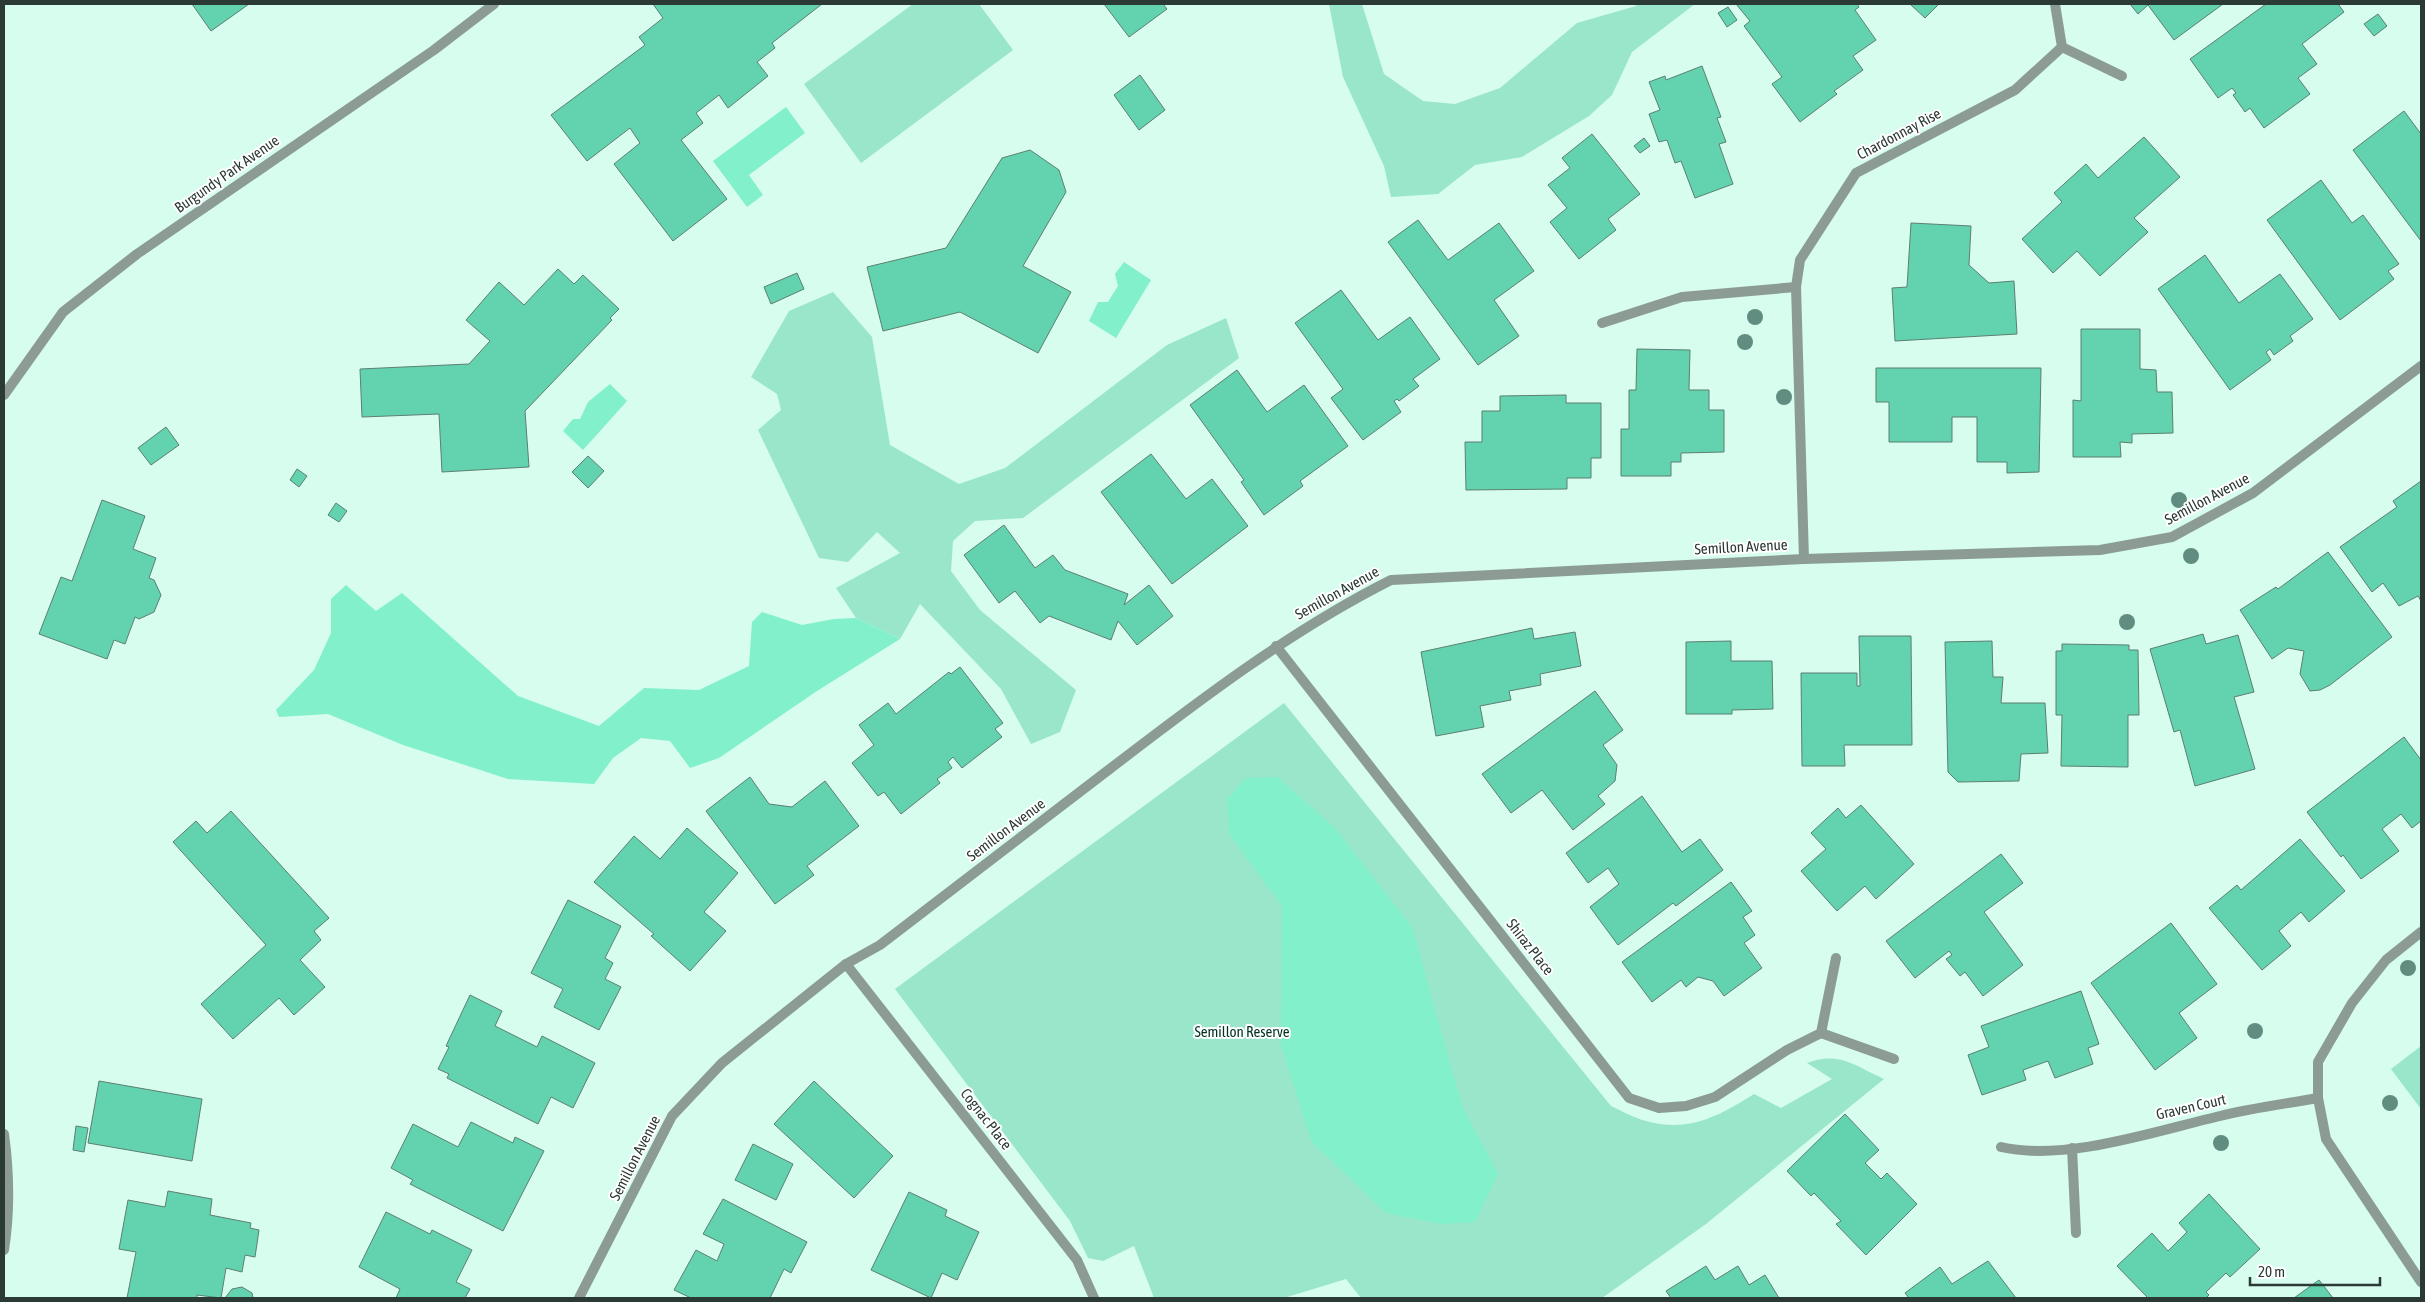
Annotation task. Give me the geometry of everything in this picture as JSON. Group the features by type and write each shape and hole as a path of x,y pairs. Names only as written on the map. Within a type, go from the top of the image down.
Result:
{"street":[{"name":"Burgundy Park Avenue","path":"4,395 63,312 137,254 434,50 494,4"},
{"path":"2055,4 2062,47 2122,76"},
{"name":"Chardonnay Rise","path":"1804,559 1796,287 1800,260 1856,173 2015,90 2062,47"},
{"path":"1602,323 1682,297 1796,287"},
{"name":"Semillon Avenue","path":"580,1298 672,1116 722,1063 846,964 880,945 1146,741 1276,646 1339,607 1391,580 1804,559 2100,550 2172,537 2253,493 2421,366"},
{"name":"Shiraz Place","path":"1276,646 1629,1098 1659,1108 1694,1104 1715,1097 1787,1050 1821,1033"},
{"path":"2421,932 2386,960 2352,1003 2318,1062 2318,1098 2326,1139 2421,1282"},
{"path":"1836,958 1821,1033 1894,1059"},
{"name":"Cognac Place","path":"846,964 1078,1260 1094,1298"},
{"name":"Graven Court","path":"2001,1147 2019,1151 2084,1147 2226,1114 2318,1098"},
{"path":"4,1134 7,1155 4,1250"},
{"path":"2072,1148 2076,1233"}],"green space":[{"path":"913,4 979,4 1013,50 861,163 804,84"},
{"path":"1329,4 1362,4 1384,74 1423,101 1455,104 1500,88 1577,23 1636,6 1635,4 1695,4 1632,52 1612,95 1589,116 1522,157 1475,165 1438,194 1391,197 1384,166 1343,77"},
{"path":"833,292 872,337 890,445 959,484 1005,468 1167,345 1226,318 1239,358 1023,518 975,521 953,541 951,571 980,610 1076,690 1060,732 1031,744 1001,689 920,604 900,639 856,618 836,588 900,553 877,532 848,562 819,558 758,430 781,410 777,394 751,377 789,311"},
{"name":"Semillon Reserve","path":"1284,703 1611,1106 1642,1120 1662,1124 1690,1124 1716,1115 1754,1094 1781,1108 1832,1079 1807,1063 1818,1060 1838,1059 1884,1079 1706,1224 1602,1298 1361,1298 1346,1279 1284,1298 1154,1298 1134,1246 1103,1261 1088,1258 1070,1221 895,989"},
{"path":"2421,1046 2421,1109 2391,1069"}],"shaded area":[{"path":"786,107 805,133 749,175 763,195 747,207 713,161"},
{"path":"1124,262 1151,280 1116,338 1089,321 1098,302 1108,302 1118,286 1115,274"},
{"path":"610,384 627,401 583,450 563,431 573,419 580,419 588,402"},
{"path":"346,585 376,611 402,593 518,696 599,726 644,688 699,690 749,666 752,622 762,612 802,625 834,619 856,618 900,639 817,691 719,758 690,768 670,741 641,738 613,758 594,784 508,779 403,745 328,714 279,717 276,710 314,670 331,633 331,599"},
{"path":"1277,777 1334,827 1412,927 1462,1106 1498,1174 1475,1222 1441,1224 1386,1213 1311,1141 1281,1045 1282,906 1229,834 1227,799 1246,778"}],"building":[{"path":"192,4 249,4 211,31"},
{"path":"653,4 822,4 772,43 775,48 757,62 768,76 728,108 719,95 696,113 703,123 681,140 727,199 673,241 614,164 640,143 630,128 587,161 551,115 645,45 639,37 663,18"},
{"path":"1104,4 1163,4 1167,9 1129,37"},
{"path":"1736,4 1857,4 1859,7 1855,10 1876,40 1853,56 1863,70 1834,91 1837,94 1800,122 1772,84 1782,77 1744,26 1750,21"},
{"path":"1910,4 1939,4 1925,18"},
{"path":"2130,4 2223,4 2174,40 2148,5 2138,14"},
{"path":"2266,4 2338,4 2344,12 2302,44 2317,64 2298,78 2310,94 2264,128 2250,108 2245,112 2233,95 2236,93 2232,88 2218,98 2190,59"},
{"path":"1728,7 1737,20 1727,27 1718,13"},
{"path":"2378,14 2387,26 2374,36 2364,24"},
{"path":"1702,66 1721,117 1717,118 1726,142 1719,144 1733,184 1695,198 1681,161 1675,163 1667,140 1659,142 1649,114 1660,110 1649,82 1665,76 1666,80"},
{"path":"1140,75 1165,110 1139,130 1114,95"},
{"path":"2404,111 2421,134 2421,241 2353,150"},
{"path":"1592,134 1640,194 1608,219 1616,230 1579,259 1550,222 1567,208 1548,185 1570,168 1562,158"},
{"path":"2144,137 2180,177 2134,218 2148,232 2100,276 2077,251 2053,273 2022,239 2062,202 2054,193 2086,164 2098,178"},
{"path":"1644,138 1650,146 1640,153 1634,146"},
{"path":"1030,150 1059,170 1066,192 1023,266 1071,292 1038,353 960,312 883,331 867,267 946,248 1002,158"},
{"path":"2321,180 2352,223 2363,215 2399,264 2388,271 2394,279 2340,320 2267,220"},
{"path":"1418,220 1448,260 1499,223 1534,271 1494,300 1519,336 1478,365 1388,242"},
{"path":"1911,223 1971,226 1969,265 1989,283 2014,281 2017,334 1895,341 1892,288 1907,287"},
{"path":"2205,255 2239,303 2280,274 2313,319 2290,336 2293,341 2274,355 2270,349 2266,352 2271,360 2230,390 2158,289"},
{"path":"558,269 574,284 583,275 619,309 610,318 612,320 525,411 529,467 442,472 439,414 362,417 360,369 469,364 490,341 466,320 499,282 524,305"},
{"path":"797,273 804,289 771,304 764,287"},
{"path":"1341,290 1378,340 1410,317 1440,359 1413,379 1419,386 1399,401 1397,399 1394,401 1401,412 1363,440 1331,398 1343,389 1295,323"},
{"path":"2081,329 2140,329 2140,369 2156,370 2157,392 2172,392 2173,433 2132,434 2132,443 2120,442 2121,457 2073,457 2073,400 2081,401"},
{"path":"1637,349 1690,350 1689,390 1709,390 1709,410 1724,410 1724,452 1681,453 1681,462 1671,462 1671,476 1621,476 1621,429 1629,429 1629,390 1636,390"},
{"path":"1876,368 2041,368 2039,472 2007,473 2007,462 1977,462 1977,417 1952,417 1952,442 1889,442 1889,402 1876,402"},
{"path":"1237,370 1267,412 1304,385 1348,446 1300,481 1303,486 1264,515 1241,482 1244,480 1190,405"},
{"path":"1566,395 1566,403 1601,403 1601,458 1591,458 1591,478 1567,478 1567,489 1466,490 1465,442 1482,442 1482,411 1500,411 1500,396"},
{"path":"166,427 179,445 151,465 138,448"},
{"path":"1151,454 1186,499 1212,479 1248,526 1172,584 1101,492"},
{"path":"588,456 604,471 588,488 572,472"},
{"path":"297,469 307,476 299,487 290,480"},
{"path":"2421,481 2421,601 2418,596 2399,606 2383,583 2372,592 2340,547 2397,507 2393,501"},
{"path":"102,500 145,516 133,549 156,558 149,578 154,580 161,595 154,612 139,619 135,617 125,644 114,640 107,659 39,634 61,577 72,581"},
{"path":"336,503 347,511 339,522 328,515"},
{"path":"1004,525 1035,568 1053,555 1065,570 1128,594 1124,605 1149,585 1173,616 1137,645 1118,621 1111,640 1049,616 1040,623 1015,591 999,603 964,555"},
{"path":"2328,552 2392,637 2330,685 2320,690 2310,691 2300,674 2304,651 2288,648 2272,659 2240,610 2276,587 2278,589"},
{"path":"1532,628 1534,639 1575,632 1581,666 1540,674 1541,685 1509,691 1511,700 1480,706 1484,727 1436,736 1421,652"},
{"path":"2203,634 2206,644 2238,635 2254,692 2234,697 2255,769 2195,786 2180,730 2174,732 2150,649"},
{"path":"1859,636 1911,636 1912,745 1844,745 1845,766 1802,766 1801,673 1857,673 1857,686 1860,686"},
{"path":"1731,641 1731,661 1772,661 1773,709 1732,710 1732,714 1686,714 1686,642"},
{"path":"1992,641 1993,677 2003,677 2001,703 2045,703 2048,753 2021,754 2019,781 1958,782 1948,772 1945,642"},
{"path":"2062,644 2129,645 2129,650 2138,650 2139,715 2128,715 2128,767 2061,766 2062,715 2056,715 2056,651 2062,651"},
{"path":"960,667 1003,723 995,729 1002,737 962,768 953,757 948,762 952,768 937,779 940,783 901,814 884,792 878,796 852,763 874,745 859,725 888,703 896,714 949,672 951,674"},
{"path":"1595,691 1623,730 1603,745 1617,765 1615,781 1598,796 1605,804 1573,830 1542,790 1511,813 1482,774"},
{"path":"2404,737 2421,760 2421,821 2412,828 2401,814 2382,829 2399,851 2361,879 2343,855 2341,857 2307,812"},
{"path":"750,777 769,804 792,807 825,781 859,826 807,866 814,875 775,904 706,811"},
{"path":"1642,796 1682,852 1700,839 1723,870 1676,906 1673,903 1618,945 1590,907 1619,884 1608,868 1588,883 1566,853"},
{"path":"1861,805 1914,864 1876,899 1865,886 1837,911 1801,871 1826,849 1811,833 1838,808 1846,818"},
{"path":"231,811 329,918 314,931 321,940 300,960 325,987 294,1015 279,998 233,1039 201,1004 266,945 173,842 196,821 207,833"},
{"path":"687,828 738,873 704,912 726,931 690,971 651,936 654,934 594,882 634,836 660,859"},
{"path":"2300,839 2345,891 2309,922 2301,912 2279,931 2291,946 2262,970 2209,908 2237,885 2241,890"},
{"path":"2001,854 2023,883 1984,912 2023,965 1983,996 1965,972 1960,976 1946,959 1952,955 1949,951 1915,978 1886,941"},
{"path":"1731,882 1752,911 1743,917 1755,935 1744,943 1762,968 1724,996 1713,981 1698,977 1686,987 1681,980 1652,1002 1622,962"},
{"path":"568,900 621,926 605,958 613,963 605,979 621,987 599,1030 554,1007 563,989 531,973"},
{"path":"2171,923 2217,984 2179,1013 2197,1038 2155,1070 2091,983"},
{"path":"2081,991 2099,1044 2088,1048 2093,1064 2055,1078 2048,1061 2023,1070 2026,1080 1982,1095 1968,1055 1989,1047 1981,1026"},
{"path":"470,995 502,1011 495,1026 537,1047 542,1036 595,1063 573,1108 551,1097 538,1124 447,1078 449,1074 438,1069 449,1047 446,1046"},
{"path":"99,1081 202,1099 192,1161 88,1143"},
{"path":"814,1081 893,1156 854,1198 774,1124"},
{"path":"1845,1114 1879,1150 1865,1163 1881,1179 1887,1173 1917,1204 1866,1255 1836,1224 1841,1221 1814,1193 1811,1196 1787,1171"},
{"path":"471,1122 513,1143 515,1137 544,1151 503,1231 410,1184 413,1180 391,1168 413,1124 458,1147"},
{"path":"76,1126 88,1128 84,1152 73,1150"},
{"path":"753,1144 793,1164 776,1200 735,1180"},
{"path":"168,1191 212,1199 210,1215 251,1223 250,1228 259,1230 255,1257 245,1255 242,1272 226,1268 221,1298 197,1295 197,1298 127,1298 136,1252 119,1249 128,1200 165,1207"},
{"path":"909,1192 947,1210 945,1216 979,1232 957,1280 942,1273 931,1298 871,1270"},
{"path":"2209,1194 2260,1249 2230,1277 2226,1273 2206,1292 2209,1295 2206,1298 2148,1298 2117,1266 2152,1233 2168,1251 2187,1232 2179,1223"},
{"path":"723,1199 807,1242 791,1273 784,1269 770,1298 691,1298 674,1290 696,1250 717,1261 724,1244 703,1234"},
{"path":"386,1212 430,1234 432,1230 472,1250 456,1282 470,1289 465,1298 396,1298 400,1289 359,1267"},
{"path":"1988,1261 2016,1298 1909,1298 1905,1293 1940,1267 1952,1284"},
{"path":"1706,1266 1715,1280 1738,1266 1749,1285 1765,1275 1779,1298 1671,1298 1666,1291"},
{"path":"2319,1280 2333,1298 2294,1298"},
{"path":"242,1287 252,1293 253,1298 225,1298 232,1289"}]}
